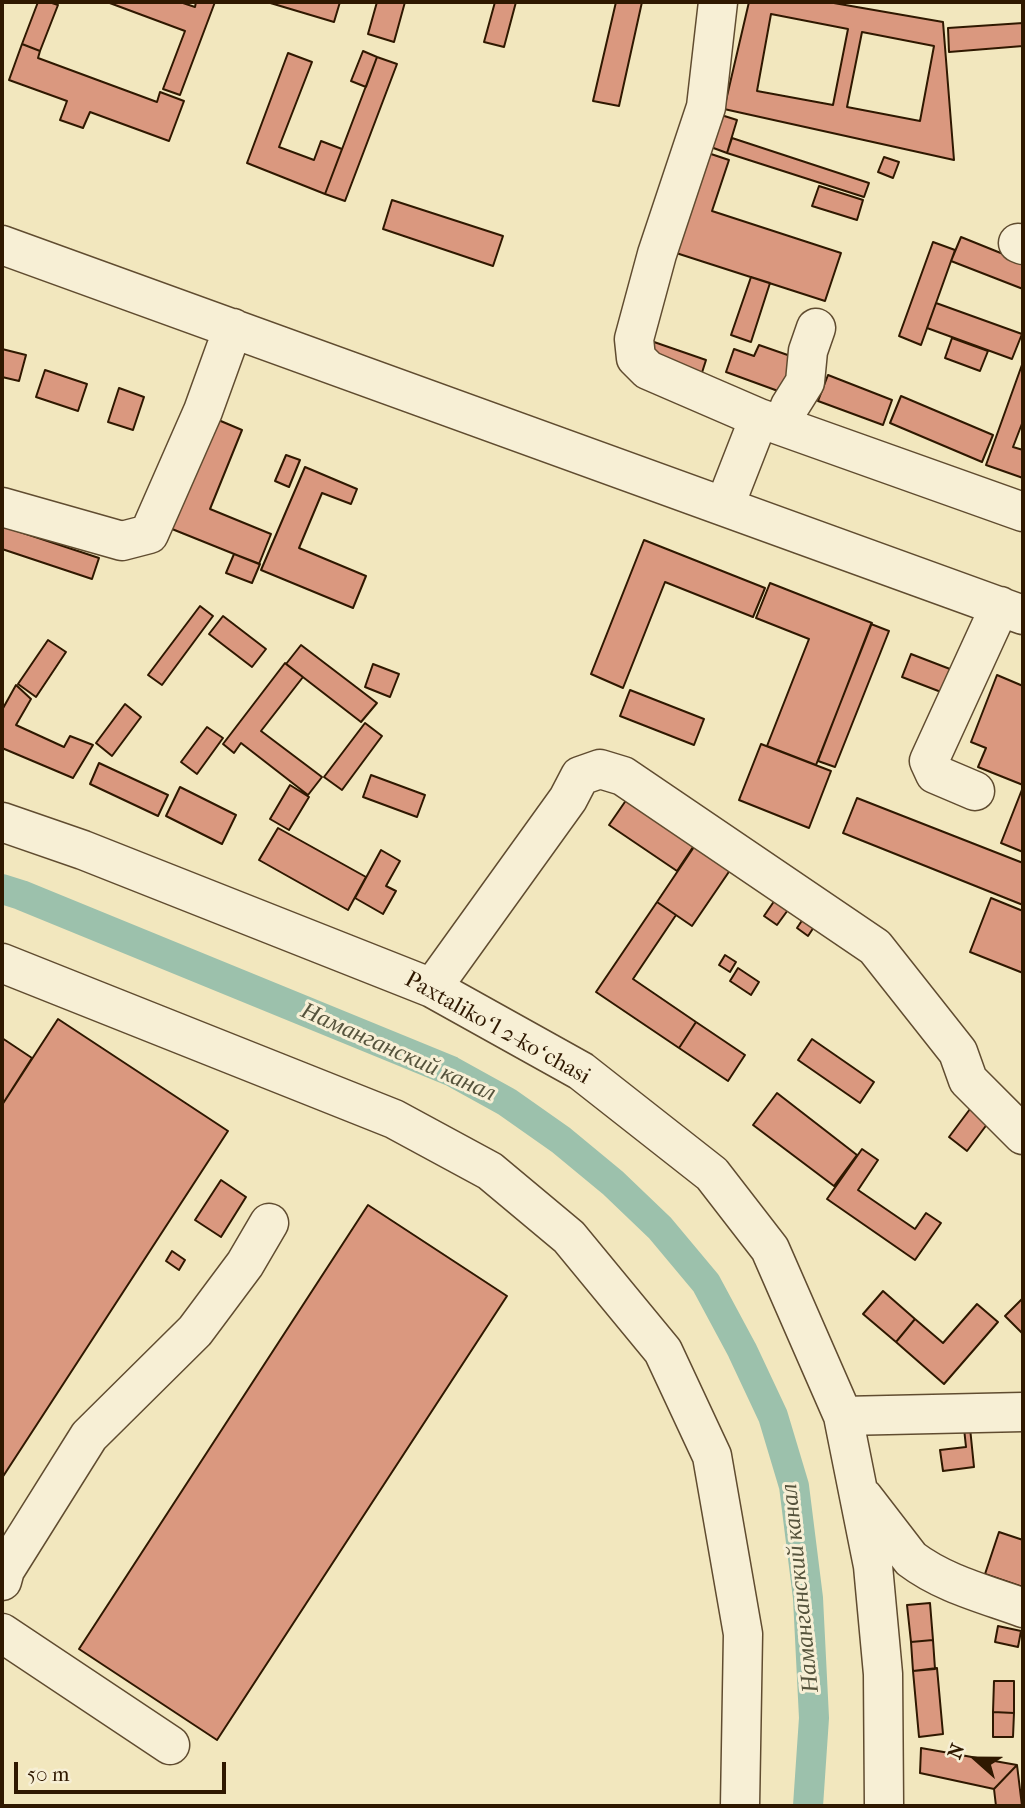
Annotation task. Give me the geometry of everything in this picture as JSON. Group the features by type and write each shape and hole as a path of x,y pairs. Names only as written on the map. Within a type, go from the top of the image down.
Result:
{"street":[{"path":"718,2 706,107 657,254 634,339 636,358 648,370 771,422 1023,512"},
{"path":"2,245 725,505 1015,603 929,761 935,774 975,791"},
{"path":"2,507 122,541 149,534 203,411 233,328"},
{"path":"725,505 771,422 790,405 805,382 808,351 816,328"},
{"path":"432,988 568,799 580,776 600,769 623,776 875,947 958,1052 968,1080 1023,1135"},
{"name":"Paxtalikoʻl 2-koʻchasi","path":"2,822 83,850 432,988 581,1071 712,1174 770,1249 843,1416 858,1491 911,1559 944,1580 1023,1608"},
{"path":"2,963 394,1119 489,1171 569,1237 663,1351 712,1456 743,1634 740,1806"},
{"path":"2,1581 5,1570 89,1436 195,1331 245,1264 269,1223"},
{"path":"843,1416 1023,1412"},
{"path":"858,1491 873,1566 883,1674 884,1806"},
{"path":"2,1633 170,1745"}],"building":[{"path":"38,2 58,5 40,51 22,44"},
{"path":"107,2 180,2 195,7 196,2 215,2 180,95 163,89 185,31"},
{"path":"267,2 340,2 334,22"},
{"path":"377,2 405,2 394,42 368,34"},
{"path":"495,2 516,2 504,47 484,42"},
{"path":"616,2 642,2 619,106 593,101"},
{"path":"749,2 828,2 943,22 954,160 724,109","holes":["771,14 848,29 833,105 757,91","862,32 934,46 920,121 847,107"]},
{"path":"1023,23 1023,46 949,52 948,28"},
{"path":"22,44 40,51 38,58 157,102 160,92 184,101 169,141 90,112 83,128 60,120 67,101 9,80"},
{"path":"363,51 377,57 366,87 351,81"},
{"path":"288,53 312,62 279,147 314,160 321,141 342,149 325,194 247,163"},
{"path":"377,57 397,64 345,201 325,194"},
{"path":"718,114 737,120 727,153 708,146"},
{"path":"732,138 869,183 864,197 727,153"},
{"path":"705,152 729,160 712,211 841,253 825,301 673,252"},
{"path":"884,157 899,162 893,178 878,172"},
{"path":"819,186 863,200 857,220 812,206"},
{"path":"392,200 503,236 493,266 383,229"},
{"path":"961,237 1023,262 1023,289 951,261"},
{"path":"933,242 955,250 921,345 899,336"},
{"path":"751,277 770,283 751,342 731,335"},
{"path":"936,303 1022,334 1012,359 927,328"},
{"path":"952,338 988,351 980,371 945,358"},
{"path":"654,342 706,360 699,382 647,364"},
{"path":"759,345 802,360 789,395 726,372 734,349 754,356"},
{"path":"2,349 26,355 19,381 2,377"},
{"path":"1023,362 1023,421 1013,447 1023,450 1023,478 986,465"},
{"path":"45,370 87,384 78,411 36,397"},
{"path":"828,375 892,400 883,425 818,401"},
{"path":"119,388 144,397 133,430 108,422"},
{"path":"901,396 993,435 982,462 890,423"},
{"path":"216,419 242,430 210,509 271,534 259,564 172,529"},
{"path":"286,455 300,460 289,487 275,481"},
{"path":"305,467 357,489 351,504 322,493 299,548 366,576 353,608 261,570"},
{"path":"2,526 99,558 92,579 2,549"},
{"path":"644,540 765,588 753,617 665,582 623,688 591,674"},
{"path":"234,554 260,564 252,583 226,573"},
{"path":"770,583 872,623 816,765 767,746 809,639 756,618"},
{"path":"200,606 213,616 162,685 148,675"},
{"path":"223,616 266,649 252,667 209,634"},
{"path":"871,624 889,631 835,767 818,761"},
{"path":"48,640 66,652 36,697 18,684"},
{"path":"301,645 377,703 361,722 286,664"},
{"path":"911,654 950,669 941,692 902,677"},
{"path":"285,663 303,677 261,731 322,777 308,795 241,743 234,753 223,744"},
{"path":"373,664 399,674 390,697 365,687"},
{"path":"997,675 1023,686 1023,785 978,767 986,748 971,742"},
{"path":"16,685 31,699 16,725 64,747 70,736 93,745 73,778 2,748 2,710"},
{"path":"630,690 704,719 694,745 620,716"},
{"path":"125,704 141,717 112,756 96,743"},
{"path":"365,723 382,736 342,790 324,777"},
{"path":"207,727 223,738 197,774 181,762"},
{"path":"761,744 831,771 809,828 739,800"},
{"path":"99,763 168,795 158,816 90,784"},
{"path":"371,775 425,795 417,817 363,797"},
{"path":"290,785 309,797 289,830 270,819"},
{"path":"180,787 236,815 222,844 166,816"},
{"path":"1023,787 1023,852 1001,843"},
{"path":"629,796 697,841 677,871 609,825"},
{"path":"857,798 1023,863 1023,905 843,833"},
{"path":"278,828 366,877 348,910 259,860"},
{"path":"702,835 737,860 692,926 657,902"},
{"path":"381,850 400,861 386,886 396,891 383,914 355,898"},
{"path":"779,894 793,903 777,925 764,916"},
{"path":"991,898 1023,911 1023,973 970,952"},
{"path":"657,902 676,915 633,979 696,1022 679,1048 596,992"},
{"path":"807,913 818,921 808,936 797,928"},
{"path":"725,955 736,962 730,972 719,965"},
{"path":"738,968 759,982 751,995 730,981"},
{"path":"58,1019 228,1131 2,1478 2,1105"},
{"path":"696,1022 745,1055 728,1081 679,1048"},
{"path":"2,1038 32,1058 2,1105"},
{"path":"812,1039 874,1082 860,1103 798,1060"},
{"path":"777,1093 857,1155 834,1186 753,1125"},
{"path":"976,1101 994,1115 967,1151 949,1137"},
{"path":"862,1149 878,1160 858,1190 915,1229 926,1213 941,1223 915,1260 827,1199"},
{"path":"221,1180 246,1197 221,1237 195,1220"},
{"path":"368,1205 507,1296 217,1740 79,1649"},
{"path":"172,1251 185,1260 179,1270 166,1261"},
{"path":"883,1291 915,1319 896,1342 863,1314"},
{"path":"1023,1298 1023,1334 1005,1316"},
{"path":"977,1304 998,1322 944,1384 896,1342 915,1319 943,1343"},
{"path":"969,1418 974,1467 943,1471 940,1450 966,1447 963,1419"},
{"path":"999,1532 1023,1540 1023,1587 985,1574"},
{"path":"930,1603 933,1640 911,1642 907,1605"},
{"path":"998,1626 1021,1631 1018,1647 995,1642"},
{"path":"933,1640 935,1669 913,1671 911,1642"},
{"path":"937,1668 943,1734 919,1737 913,1671"},
{"path":"994,1681 1014,1681 1014,1713 993,1712"},
{"path":"993,1712 1014,1713 1013,1737 993,1737"},
{"path":"921,1748 1017,1765 994,1789 920,1773"},
{"path":"1017,1765 1022,1806 996,1806 994,1789"}],"waterway":[{"name":"Наманганский канал","path":"2,889 451,1071 507,1102 561,1140 613,1183 660,1228 706,1283 742,1350 773,1416 794,1486 808,1598 814,1718 808,1806"}]}
